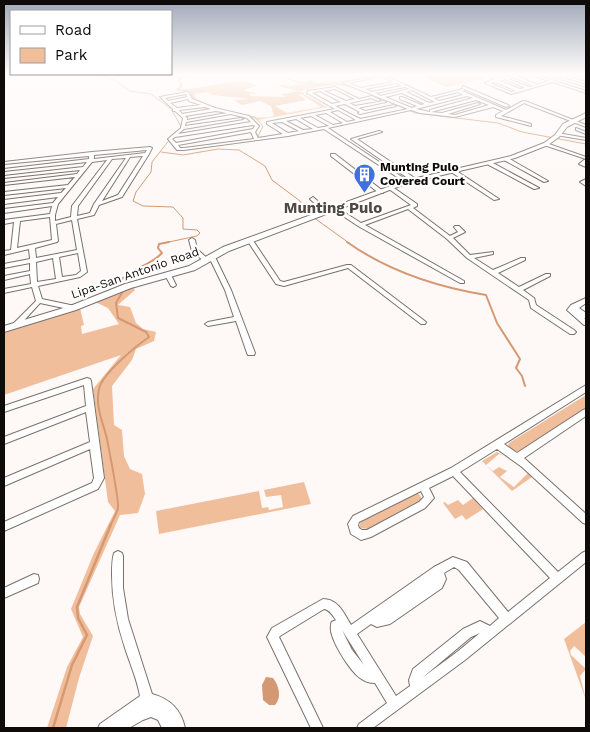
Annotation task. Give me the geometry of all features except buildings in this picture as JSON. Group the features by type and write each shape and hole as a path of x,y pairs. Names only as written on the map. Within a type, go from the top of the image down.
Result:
{"main road":[{"name":"Lipa-San Antonio Road","path":"4,329 73,308 128,286 168,275 209,259 222,250 406,182 506,159 546,144 556,136 563,126 586,115"}],"street":[{"path":"174,110 180,109"},
{"path":"288,135 268,123 338,109"},
{"path":"339,109 360,120"},
{"path":"359,109 364,112"},
{"path":"350,115 378,109"},
{"path":"405,109 456,116 481,109"},
{"path":"171,137 179,148 184,150 256,138 288,135 412,109"},
{"path":"426,112 437,109"},
{"path":"441,114 458,109"},
{"path":"505,109 497,116 530,125"},
{"path":"542,109 585,125"},
{"path":"174,110 185,118 184,128"},
{"path":"181,115 216,110 248,117 257,126 254,130 256,138"},
{"path":"326,111 346,123"},
{"path":"185,121 231,114"},
{"path":"311,114 332,126"},
{"path":"171,137 184,128 248,117"},
{"path":"296,117 317,129"},
{"path":"282,120 303,132"},
{"path":"171,137 254,123"},
{"path":"568,135 585,125"},
{"path":"325,128 406,182"},
{"path":"577,129 586,133"},
{"path":"175,144 254,130"},
{"path":"380,132 353,139 414,180"},
{"path":"556,136 568,135 585,138"},
{"path":"546,144 586,159 581,164 586,166"},
{"path":"4,163 150,148 120,196 97,204"},
{"path":"4,253 32,248 54,241 52,215 55,204 91,160 92,153"},
{"path":"4,170 147,154"},
{"path":"332,155 381,192"},
{"path":"52,223 92,214 129,156"},
{"path":"4,291 78,276 84,272 74,218 77,203 111,158"},
{"path":"506,159 546,181"},
{"path":"489,163 536,188"},
{"path":"4,177 85,168"},
{"path":"453,171 496,199"},
{"path":"4,184 78,176"},
{"path":"586,180 582,182 586,185"},
{"path":"4,193 70,186"},
{"path":"360,225 415,205 414,202 391,188"},
{"path":"4,202 62,195"},
{"path":"313,199 323,212"},
{"path":"4,211 55,204"},
{"path":"334,208 360,225 462,282"},
{"path":"409,208 449,238 469,257 532,299 533,306 572,332"},
{"path":"4,222 52,215"},
{"path":"14,251 17,220"},
{"path":"449,238 462,232 457,227"},
{"path":"192,240 194,250 209,259 238,318 251,353"},
{"path":"250,240 278,283 284,284 349,266 423,322"},
{"path":"32,248 34,285 39,301"},
{"path":"4,266 81,251"},
{"path":"469,257 491,253"},
{"path":"56,256 59,280"},
{"path":"493,273 523,259"},
{"path":"4,278 33,272"},
{"path":"168,275 173,285"},
{"path":"519,290 548,275"},
{"path":"586,300 573,307 571,312 586,323"},
{"path":"39,301 73,308"},
{"path":"16,326 39,301"},
{"path":"573,307 586,316"},
{"path":"208,324 238,318"},
{"path":"4,409 85,381 88,383 99,478 96,486 4,528"},
{"path":"423,486 429,498 422,506 368,534 361,535 354,531 353,524 356,519 423,486 454,471 586,389"},
{"path":"4,441 90,407"},
{"path":"517,458 586,412"},
{"path":"4,482 94,444"},
{"path":"498,445 517,458 586,520"},
{"path":"454,471 558,579"},
{"path":"118,556 117,588 123,622 147,705 159,714 169,728"},
{"path":"364,728 416,689 415,680 417,673 468,633 480,627 490,632 586,556"},
{"path":"347,627 371,617 377,622 384,621 438,584 441,579 438,571 450,563 460,564 506,618"},
{"path":"4,593 34,579"},
{"path":"317,728 272,637 276,632 323,604 333,607 395,705"},
{"path":"118,728 147,705"},
{"path":"104,728 147,705 171,709 176,716 179,728"}],"green space":[{"path":"216,109 245,116 266,117 274,116 272,109 280,109 287,113 316,109 258,120"},
{"path":"133,286 135,290 118,305 130,307 136,323 143,329 156,332 154,341 136,349 132,360 112,386 114,425 122,430 124,456 130,469 142,474 145,494 138,513 120,515 79,607 80,614 93,636 79,678 66,728 47,728 67,667 83,637 71,609 94,553 115,511 108,502 93,389 121,355 4,395 4,332 80,308 84,325 81,326 82,334 119,324 108,308 95,302"},
{"path":"586,395 586,408 519,451 515,451 508,446 509,443"},
{"path":"497,452 504,456 499,454 486,465 482,461"},
{"path":"486,465 493,471 499,467 507,471 500,477 514,487 528,473 532,477 512,491"},
{"path":"304,482 311,504 159,534 156,511 259,491 262,508 268,507 269,510 283,507 281,495 266,497 264,490"},
{"path":"415,494 419,494 422,499 368,529 359,528 361,521"},
{"path":"473,498 483,509 466,520 462,515 455,519 443,503 445,502 448,505 458,500 463,505"},
{"path":"586,622 586,657 574,646 570,651 571,655 586,669 580,676 586,700 564,639"}],"shaded area":[{"path":"266,677 273,678 277,684 279,695 275,705 269,705 263,700 262,685"}],"waterway":[{"path":"171,109 182,128"},
{"path":"406,109 415,113 498,123 522,132 586,144"},
{"path":"249,116 255,117 263,126 257,138"},
{"path":"164,243 197,236 200,233 197,230 183,229 183,218 173,207 143,206 133,201 136,192 151,172 152,162 174,134"},
{"path":"161,152 183,155 218,149 239,150 265,166 272,180 300,201 306,212 349,243"},
{"path":"164,243 169,242"},
{"path":"347,242 379,261 414,276 449,287 486,295 497,323 520,359 516,368 522,376 525,386"},
{"path":"110,526 118,508 118,503 107,439 99,408 99,389 101,383 113,368 128,353 149,337 146,332 118,318 116,303 123,291 120,281 162,253 158,248 159,244 164,243"},
{"path":"53,728 72,665 87,635 78,618 77,607 111,524"}],"place":[{"name":"Munting Pulo Covered Court","path":"364,193"}],"district":[{"name":"Munting Pulo","path":"333,208"}]}
